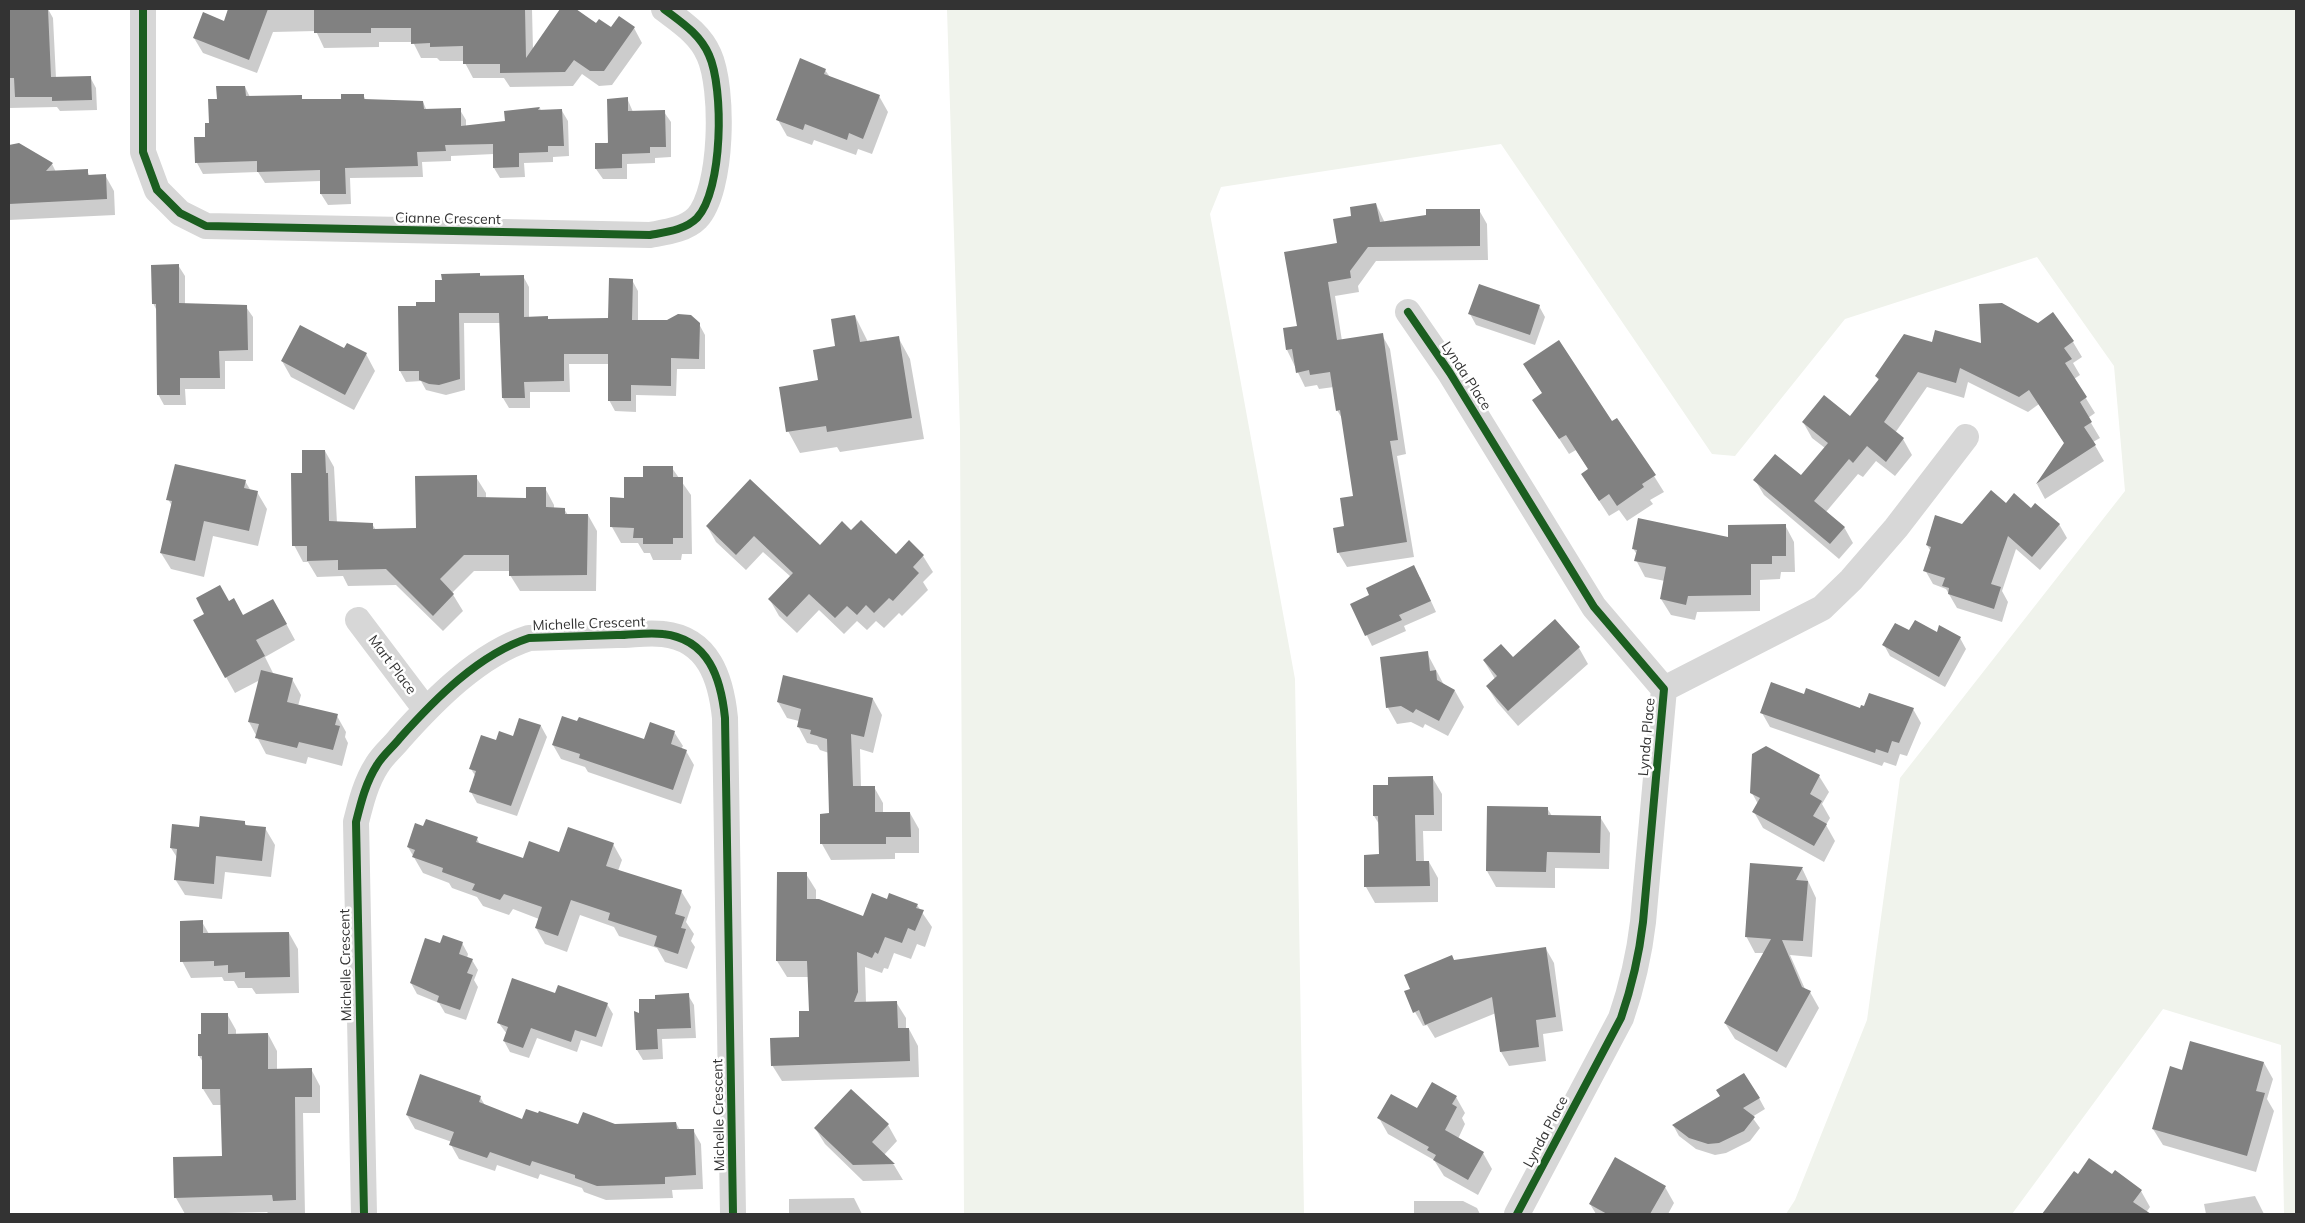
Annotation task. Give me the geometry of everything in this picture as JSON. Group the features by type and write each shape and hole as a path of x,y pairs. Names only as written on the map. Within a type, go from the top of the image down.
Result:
{"street":[{"name":"Cianne Crescent","path":"143,9 143,152 157,190 180,213 206,226 650,235 675,231 696,219 710,198 715,176 717,141 716,74 709,54 698,37 664,9"},
{"name":"Lynda Place","path":"1408,312 1450,373 1594,607 1664,689 1640,954 1632,986 1621,1018 1517,1214"},
{"path":"1664,689 1822,608 1851,580 1896,528 1966,437"},
{"name":"Mart Place","path":"358,620 426,710"},
{"name":"Michelle Crescent","path":"364,1214 356,822 364,790 378,763 426,710 496,652 512,643 529,638 663,634 689,643 704,655 714,670 722,690 725,718 733,1214"}],"shaded area":[{"path":"947,9 2296,9 2296,1214 2284,1214 2281,1045 2163,1009 2012,1214 1786,1214 1795,1200 1867,1020 1900,778 2125,491 2114,366 2037,257 1845,319 1735,456 1712,454 1501,144 1221,187 1210,214 1295,679 1304,1214 964,1214 960,430"}],"building":[{"path":"9,9 48,9 51,77 91,76 92,100 52,101 52,97 15,97 14,78 9,78"},
{"path":"228,9 268,9 249,60 193,38 203,12 224,21"},
{"path":"314,9 525,9 526,58 560,9 576,9 596,23 599,19 611,27 619,16 635,27 604,71 590,71 574,60 565,72 500,73 500,64 463,64 463,46 430,47 430,43 411,44 411,28 371,28 371,33 314,33"},
{"path":"800,58 826,69 824,74 880,95 863,139 849,133 847,140 805,124 803,130 776,120"},
{"path":"216,86 245,86 246,96 302,95 302,99 341,99 341,94 364,94 364,99 423,101 424,109 461,108 461,126 505,121 504,111 540,107 538,110 562,109 564,146 548,146 548,152 519,153 519,167 493,168 493,144 445,145 446,151 417,152 418,166 345,168 346,194 320,194 320,170 257,172 257,161 195,163 194,137 205,137 205,123 209,123 208,99 217,99"},
{"path":"628,97 628,111 665,110 666,147 650,147 650,153 622,154 622,168 595,169 595,143 608,143 607,99"},
{"path":"19,143 53,163 46,171 88,169 88,175 106,174 107,199 9,204 9,145"},
{"path":"1376,203 1380,222 1426,215 1426,209 1480,209 1480,246 1368,247 1350,271 1351,278 1328,282 1337,340 1383,333 1398,440 1390,441 1407,542 1337,553 1333,528 1344,526 1340,498 1353,496 1340,410 1336,411 1330,372 1310,375 1309,370 1296,373 1292,349 1286,350 1283,328 1297,326 1284,252 1337,243 1333,219 1351,216 1350,207"},
{"path":"179,264 179,303 247,305 248,350 219,351 220,378 180,378 180,395 157,395 156,304 152,304 151,265"},
{"path":"480,273 480,276 524,275 524,317 548,316 548,319 608,318 609,278 633,279 632,320 667,320 678,314 691,315 700,323 699,359 671,358 671,386 631,385 631,401 608,401 608,354 564,354 564,381 524,382 525,398 502,398 499,313 459,313 460,379 439,385 429,384 419,380 419,371 399,371 398,306 416,306 416,302 435,302 435,280 442,280 441,274"},
{"path":"1479,284 1540,305 1530,335 1468,314"},
{"path":"2002,303 2038,323 2053,312 2074,341 2064,348 2072,359 2065,363 2087,397 2080,402 2092,422 2084,427 2096,445 2036,484 2064,443 2029,390 2019,397 1960,368 1956,383 1918,372 1884,422 1904,438 1886,462 1867,446 1853,463 1849,459 1814,501 1845,527 1830,544 1753,480 1775,454 1801,475 1828,443 1802,422 1824,395 1850,416 1879,379 1875,376 1904,334 1932,342 1935,330 1981,343 1979,304"},
{"path":"855,315 860,342 899,336 912,418 827,432 826,426 786,432 779,387 818,380 813,350 835,346 831,319"},
{"path":"300,325 344,348 347,343 367,353 345,395 281,361"},
{"path":"1559,340 1612,421 1617,418 1656,475 1642,484 1644,487 1617,506 1609,494 1599,501 1581,474 1588,469 1566,435 1559,439 1532,400 1542,393 1523,364"},
{"path":"302,450 325,450 326,473 328,473 329,521 373,523 373,529 416,528 415,476 477,475 477,497 526,498 526,487 546,487 546,507 565,508 565,514 588,514 587,575 509,576 509,555 464,555 440,579 454,594 433,616 386,569 338,570 338,560 307,561 307,546 292,546 291,473 302,473"},
{"path":"175,464 246,480 244,488 258,491 249,531 204,521 195,561 160,553 172,501 166,500"},
{"path":"643,466 673,466 673,477 683,477 683,538 673,538 673,544 643,544 643,538 633,538 634,528 610,527 610,497 624,498 624,477 643,477"},
{"path":"750,479 820,545 842,521 851,530 861,520 896,554 909,540 924,555 913,567 919,573 893,601 889,598 874,613 866,605 857,615 847,606 835,618 809,594 787,617 768,599 793,573 754,536 736,555 706,526"},
{"path":"1991,490 2006,503 2014,493 2031,508 2035,503 2060,524 2032,557 2008,536 1991,584 2001,587 1994,609 1948,594 1949,588 1942,586 1945,578 1923,571 1931,547 1926,545 1935,515 1962,524"},
{"path":"1638,518 1728,537 1728,525 1786,524 1786,556 1772,556 1772,564 1751,564 1751,595 1688,596 1686,605 1660,599 1666,567 1634,561 1637,550 1632,549"},
{"path":"1414,565 1431,601 1399,615 1402,620 1365,636 1350,604 1369,595 1366,588"},
{"path":"220,585 229,601 234,598 243,615 273,599 287,624 256,640 265,656 225,678 193,620 204,614 196,598"},
{"path":"1555,619 1580,647 1508,711 1486,686 1497,676 1483,660 1501,644 1513,657"},
{"path":"1915,620 1937,632 1939,625 1961,637 1939,677 1882,645 1895,623 1909,630"},
{"path":"1428,651 1430,671 1436,670 1437,680 1455,690 1439,721 1416,709 1413,713 1401,706 1386,708 1380,657"},
{"path":"261,670 293,678 287,702 338,714 335,725 340,726 333,750 299,742 297,748 255,738 259,724 248,722"},
{"path":"783,675 873,698 864,737 851,734 853,786 875,786 875,812 910,812 911,837 886,837 886,844 820,844 820,814 829,813 827,739 810,734 811,730 797,727 801,709 777,702"},
{"path":"1771,682 1804,694 1806,688 1860,708 1861,705 1864,706 1869,693 1914,708 1899,743 1892,741 1888,753 1876,749 1875,753 1760,713"},
{"path":"562,716 577,721 579,717 644,739 650,722 675,731 671,744 687,750 673,790 579,758 580,754 552,745"},
{"path":"519,718 541,725 511,806 469,792 476,771 469,769 481,735 496,740 499,731 513,736"},
{"path":"1766,746 1820,775 1810,794 1822,801 1813,816 1827,824 1814,846 1752,812 1760,798 1750,793 1752,754"},
{"path":"1433,776 1434,815 1415,815 1416,861 1429,861 1430,886 1364,887 1364,855 1379,854 1378,816 1373,816 1373,785 1388,785 1388,777"},
{"path":"1487,806 1548,807 1548,815 1601,816 1600,853 1547,852 1546,872 1486,871"},
{"path":"200,816 245,821 245,825 266,827 262,861 216,856 214,884 174,880 177,849 170,848 172,824 199,827"},
{"path":"426,819 478,837 476,842 523,858 529,841 559,852 568,827 614,843 606,866 682,890 675,914 685,917 681,928 686,929 678,954 654,946 657,936 608,920 610,913 571,900 558,936 535,928 542,907 504,894 500,900 472,890 475,884 442,872 443,868 412,857 415,850 407,847 415,823 423,826"},
{"path":"1750,863 1803,867 1796,880 1808,881 1803,941 1782,940 1802,987 1811,991 1777,1052 1724,1023 1771,939 1745,937"},
{"path":"777,872 807,872 807,899 819,899 863,916 872,893 887,899 889,893 918,904 916,908 924,910 915,931 908,928 902,943 885,937 878,954 875,952 872,958 857,952 858,992 854,1002 897,1001 898,1028 909,1028 910,1061 771,1066 770,1038 799,1037 799,1011 809,1011 807,961 776,961"},
{"path":"203,920 203,933 289,932 290,977 245,978 245,972 228,973 228,965 214,966 214,961 180,962 180,921"},
{"path":"443,935 463,942 459,954 473,959 467,973 473,975 460,1010 437,1002 439,996 410,983 425,938 440,943"},
{"path":"1546,947 1556,1017 1536,1020 1539,1047 1500,1052 1492,997 1425,1025 1419,1010 1413,1013 1404,991 1410,989 1404,975 1452,955 1454,960"},
{"path":"512,978 555,993 558,985 608,1003 596,1037 575,1030 571,1042 531,1028 523,1048 503,1041 508,1027 497,1023"},
{"path":"689,993 691,1028 657,1029 658,1049 636,1050 634,1011 639,1013 639,999 655,999 655,995"},
{"path":"201,1013 228,1013 228,1034 268,1033 268,1069 312,1068 312,1097 295,1097 296,1200 273,1201 272,1195 174,1198 173,1157 222,1156 220,1089 202,1089 202,1056 198,1056 198,1034 201,1034"},
{"path":"2190,1041 2264,1062 2256,1091 2265,1093 2247,1156 2152,1129 2170,1066 2182,1070"},
{"path":"1744,1073 1760,1098 1743,1108 1755,1117 1744,1131 1719,1143 1708,1144 1689,1138 1672,1125 1720,1096 1716,1090"},
{"path":"420,1074 481,1096 479,1102 522,1119 526,1109 538,1113 539,1111 578,1124 583,1112 615,1124 676,1122 677,1129 694,1129 696,1175 665,1177 665,1184 597,1186 575,1178 575,1175 532,1161 530,1166 490,1152 487,1158 449,1145 454,1132 406,1115"},
{"path":"1432,1082 1457,1096 1452,1104 1457,1107 1445,1130 1484,1152 1468,1180 1433,1160 1436,1155 1427,1150 1429,1147 1377,1118 1391,1094 1417,1108"},
{"path":"851,1089 889,1124 872,1142 895,1164 853,1165 814,1128"},
{"path":"1615,1157 1666,1186 1650,1214 1607,1214 1589,1204"},
{"path":"2089,1158 2112,1174 2115,1170 2142,1190 2133,1202 2151,1214 2042,1214 2074,1171 2078,1174"}],"cycle path":[{"path":"143,9 143,152 157,190 180,213 206,226 650,235 681,228 697,218 706,204 712,185 718,138 717,90 714,70 709,55 701,41 664,9"},
{"path":"1408,312 1450,373 1594,607 1664,689 1643,922 1629,994 1621,1018 1517,1214"},
{"path":"364,1214 356,822 370,778 382,758 413,723 443,694 475,667 510,645 529,638 652,633 679,637 702,652 716,676 723,703 725,718 733,1214"}]}
